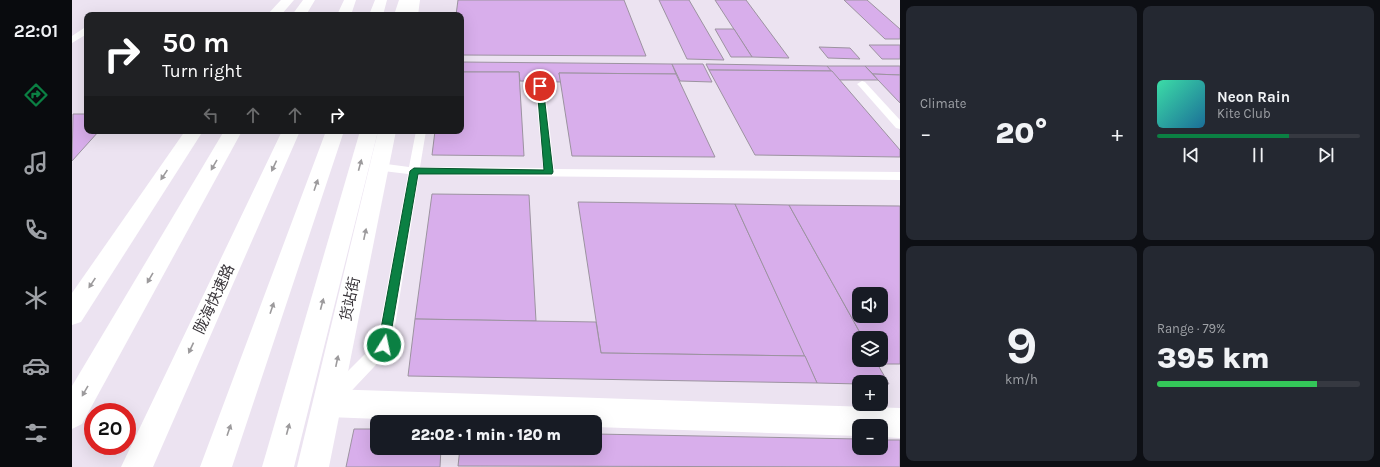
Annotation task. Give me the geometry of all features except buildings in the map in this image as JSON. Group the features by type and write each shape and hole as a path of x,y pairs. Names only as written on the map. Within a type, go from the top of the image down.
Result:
{"main road":[{"path":"277,12 288,0"},
{"path":"301,12 309,0"},
{"path":"345,12 350,0"},
{"path":"377,12 381,0"},
{"path":"405,10 414,0"},
{"path":"72,314 192,134"},
{"path":"72,414 231,134"},
{"name":"陇海快速路","path":"137,467 290,134"},
{"path":"216,467 334,134"},
{"path":"278,467 368,134"},
{"name":"货站街","path":"313,467 386,134"},
{"path":"328,403 900,423"}],"lane":[{"path":"72,40 84,32"},
{"path":"862,84 900,126"},
{"path":"540,86 549,172"},
{"path":"328,403 384,345 420,134"},
{"path":"379,167 414,171 900,176"}],"route":[{"path":"384,345 414,171 549,172 540,86"}]}
